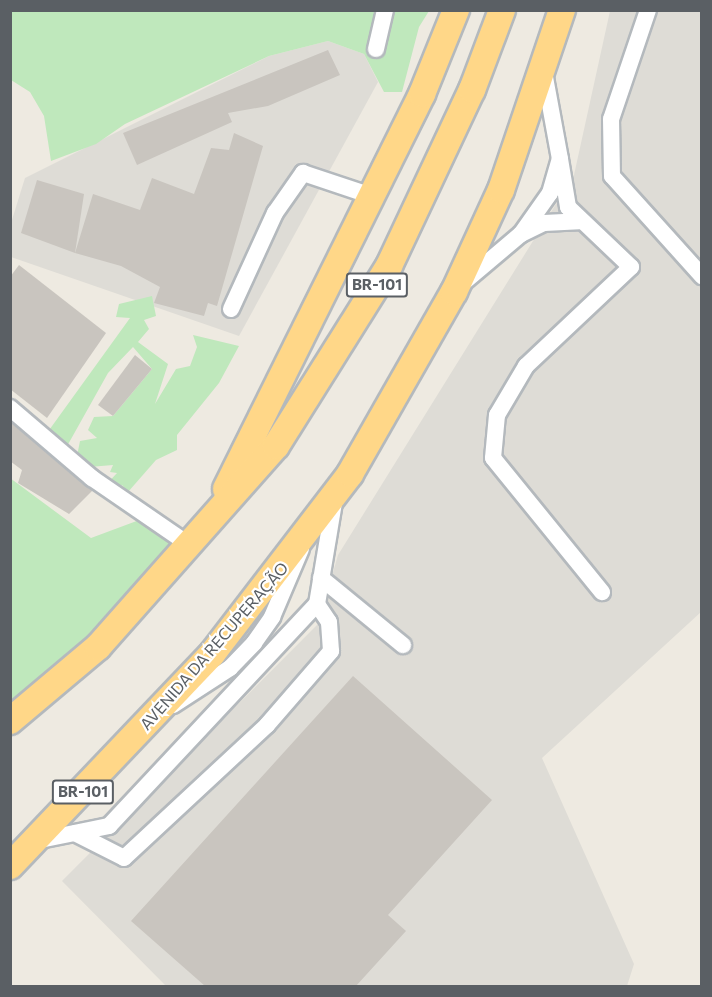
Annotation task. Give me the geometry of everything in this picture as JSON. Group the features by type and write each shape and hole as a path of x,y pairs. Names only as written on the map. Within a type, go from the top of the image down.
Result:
{"highway":[{"path":"197,539 372,196 456,10"},
{"name":"BR-101","path":"10,721 98,647 197,539 276,446 388,266 452,137 502,10"},
{"name":"AVENIDA DA RECUPERAÇÃO","path":"10,866 154,716 271,584 335,495 454,292 501,190 543,72 562,10"}],"lane":[{"path":"376,49 385,10"},
{"path":"648,10 611,118 612,176 702,276"},
{"path":"543,72 568,207 579,221 631,267 526,366 497,415 493,458 602,592"},
{"path":"454,292 521,234 550,193 560,159"},
{"path":"231,309 275,213 303,173 372,196"},
{"path":"521,234 544,223 579,221"},
{"path":"10,408 92,478 197,539"},
{"path":"35,841 109,826 317,604 335,495"},
{"path":"321,578 403,645"},
{"path":"75,833 124,858 267,725 331,651 329,622 317,604"}],"shaded area":[{"path":"610,11 701,11 701,612 542,758 634,964 627,986 166,986 62,881 318,624 338,555 574,175"},
{"path":"328,41 364,54 378,82 239,336 11,257 11,223 25,178 269,56"}],"green space":[{"path":"10,11 429,11 419,27 402,92 384,92 364,54 328,41 269,56 125,124 96,144 51,161 44,116 30,92 11,80"},
{"path":"152,296 156,316 144,320 149,329 138,342 168,364 155,404 176,369 190,366 197,347 193,335 239,346 219,383 177,435 177,450 156,460 128,492 122,485 113,495 104,487 117,473 110,472 113,465 89,467 77,456 80,441 97,438 88,430 94,417 113,416 152,369 133,347 108,373 66,448 47,433 130,318 116,317 119,304"},
{"path":"10,478 91,538 142,519 172,545 126,606 10,707"}],"building":[{"path":"328,50 340,75 268,106 228,113 232,122 137,165 123,133"},
{"path":"234,133 263,146 217,306 208,303 204,316 154,303 160,287 121,266 75,253 93,194 140,210 152,178 194,194 211,148 229,150"},
{"path":"37,180 84,194 75,253 21,233"},
{"path":"19,265 106,333 47,418 10,389 10,277"},
{"path":"135,355 152,369 113,416 98,405"},
{"path":"10,419 93,490 69,514 18,483 22,470 10,461"},
{"path":"353,676 492,800 388,915 406,931 356,986 205,986 131,921"}]}
